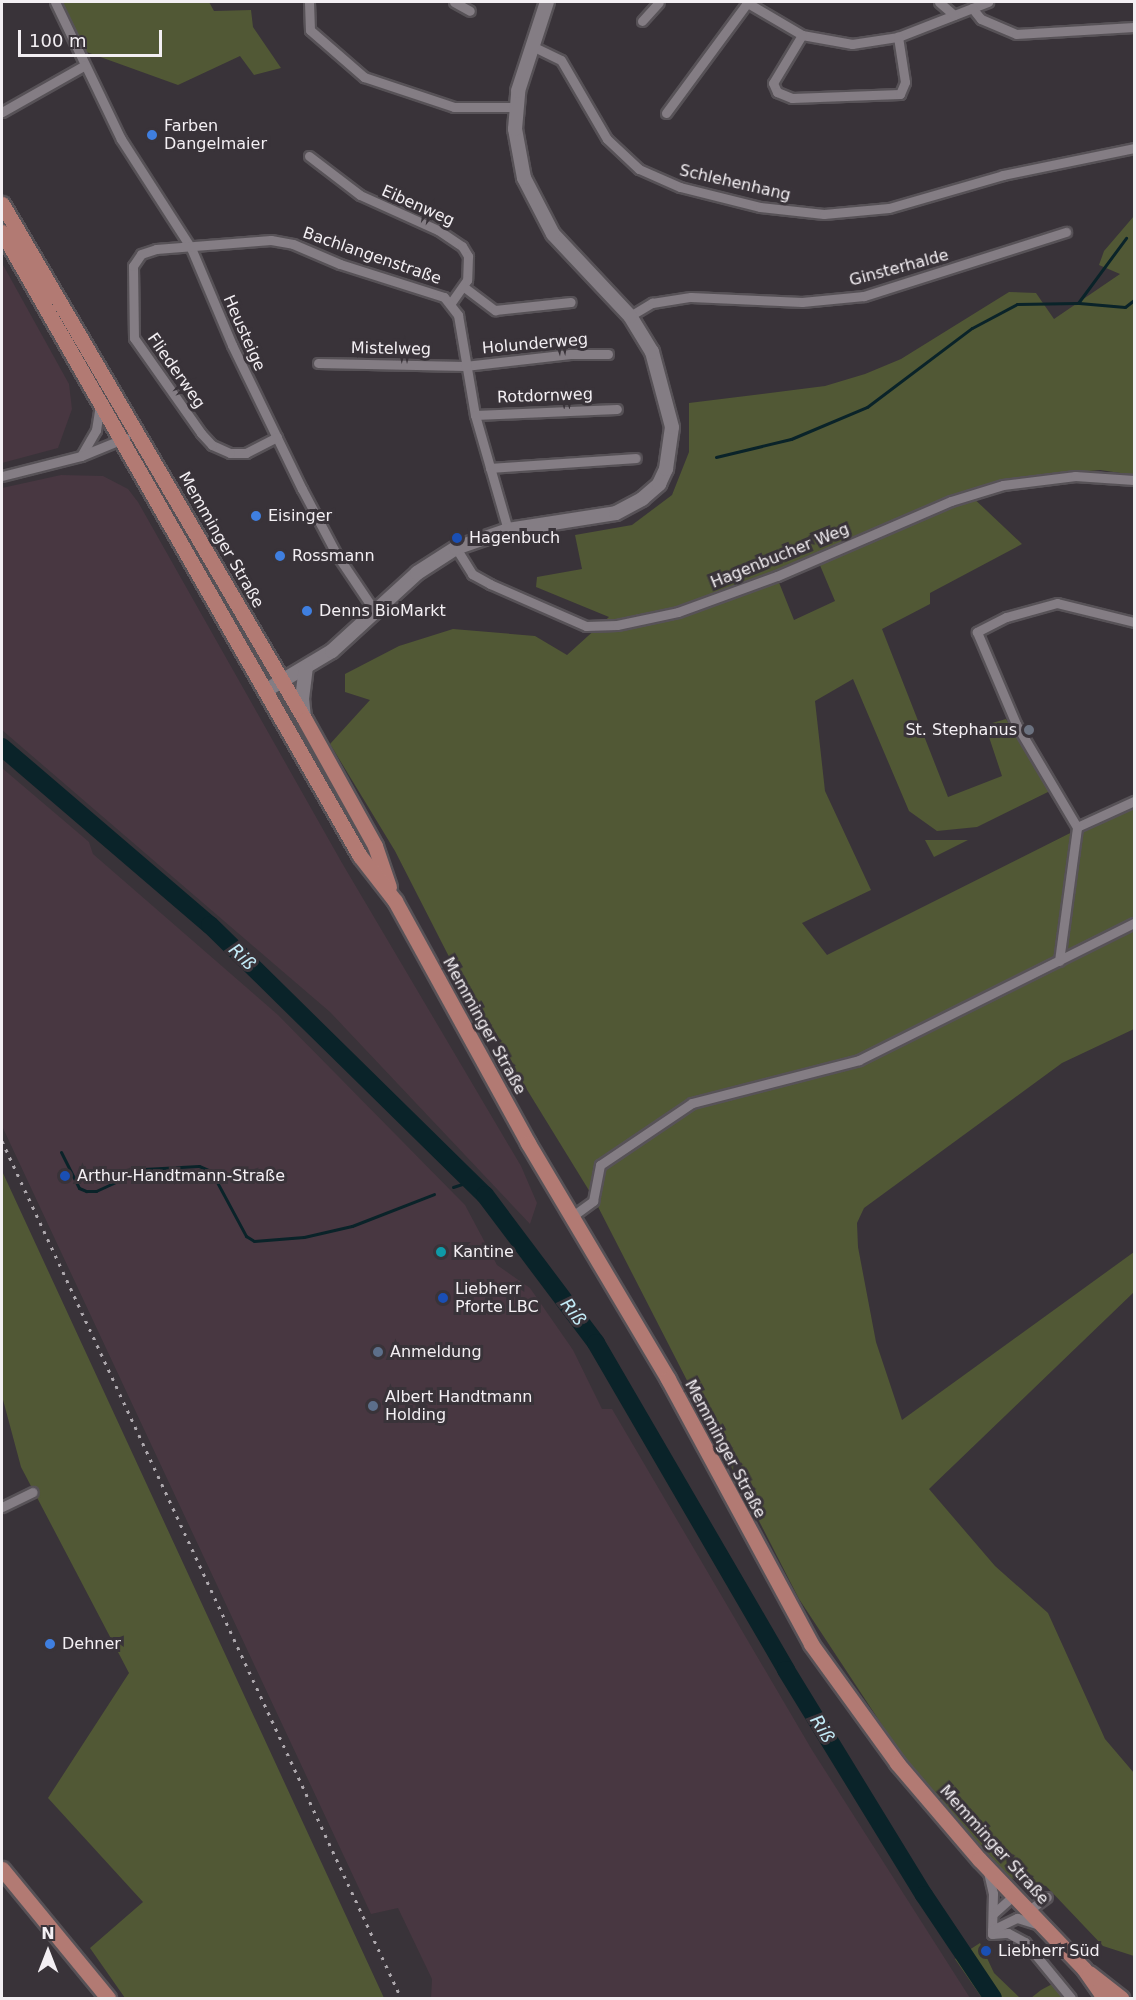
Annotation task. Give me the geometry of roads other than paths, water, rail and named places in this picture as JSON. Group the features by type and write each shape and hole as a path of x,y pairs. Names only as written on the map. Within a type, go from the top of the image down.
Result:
{"main road":[{"name":"Memminger Straße","path":"2,204 138,431 305,720 375,846 394,901"},
{"name":"Memminger Straße","path":"2,232 100,398 360,856 394,901 528,1143 574,1215 668,1379 811,1644 897,1763 987,1868 1084,1970"},
{"path":"2,1869 108,1998"},
{"path":"1084,1970 1104,1998"},
{"path":"1084,1970 1121,1998"}],"street":[{"name":"Heusteige","path":"55,2 121,138 191,248 277,437 337,555 376,613"},
{"path":"309,2 310,30 364,77 454,107 516,107"},
{"path":"454,2 470,10"},
{"path":"266,691 306,668 351,637 417,573 456,548 508,530 616,513 642,499 658,484 670,451 669,403 652,352 630,316 542,219 524,178 518,154 516,107 530,45 547,2"},
{"path":"642,21 659,2"},
{"path":"666,113 747,2 802,35 852,44 898,37 988,2"},
{"path":"939,2 954,15"},
{"path":"972,8 981,19 1016,34 1134,27"},
{"path":"802,35 773,83 777,92 792,98 900,94 905,82 898,37"},
{"name":"Schlehenhang","path":"530,45 561,60 601,130 639,170 669,183 760,207 824,214 889,208 1003,175 1134,148"},
{"path":"2,112 85,65"},
{"name":"Eibenweg","path":"309,156 360,195 454,238 468,256 464,287"},
{"name":"Ginsterhalde","path":"630,316 652,303 691,297 802,302 864,296 1066,232"},
{"name":"Bachlangenstraße","path":"191,248 270,240 293,244 340,264 432,292 451,303 461,325 465,366 475,415 508,530"},
{"name":"Fliederweg","path":"191,248 148,251 135,260 134,338 212,445 230,453 246,453 277,437"},
{"path":"451,303 464,287 495,310 571,302"},
{"name":"Holunderweg","path":"465,366 570,354 608,354"},
{"name":"Mistelweg","path":"318,363 465,366"},
{"path":"81,456 98,424 100,398"},
{"name":"Rotdornweg","path":"475,415 617,409"},
{"path":"2,476 81,456 122,440 138,431"},
{"path":"490,468 636,458"},
{"name":"Hagenbucher Weg","path":"456,548 472,574 490,584 586,626 617,625 678,612 777,576 951,501 1003,485 1075,476 1134,480"},
{"path":"1059,960 1077,827 1016,724 977,632 1006,617 1057,603 1134,622"},
{"path":"305,720 302,699 306,668"},
{"path":"1077,827 1134,801"},
{"path":"574,1215 592,1201 600,1165 692,1103 859,1060 1134,923"},
{"path":"2,1507 33,1492"},
{"path":"987,1868 993,1914 992,1932"},
{"path":"993,1914 1014,1895"},
{"path":"1029,1910 1047,1897"},
{"path":"992,1932 1017,1918 1046,1928"},
{"path":"992,1932 1008,1933 1025,1942 1071,1998"}],"waterway":[{"path":"716,457 791,439 867,407 972,328 1017,304 1078,303 1126,238"},
{"path":"1079,303 1125,307 1134,300"},
{"name":"Riß","path":"2,747 210,925 485,1195 596,1343 786,1670 924,1895 993,1998"},
{"path":"61,1152 79,1188 86,1191 96,1191 144,1169 199,1166 211,1171 246,1236 254,1241 304,1237 352,1226 434,1194"},
{"path":"453,1187 471,1181"}],"railway":[{"path":"2,1141 401,1998"}],"place":[{"name":"Farben Dangelmaier","path":"152,135"},
{"name":"Eisinger","path":"256,516"},
{"name":"Hagenbuch","path":"457,538"},
{"name":"Rossmann","path":"280,556"},
{"name":"Denns BioMarkt","path":"307,611"},
{"name":"St. Stephanus","path":"1029,730"},
{"name":"Arthur-Handtmann-Straße","path":"65,1176"},
{"name":"Kantine","path":"441,1252"},
{"name":"Liebherr Pforte LBC","path":"443,1298"},
{"name":"Anmeldung","path":"378,1352"},
{"name":"Albert Handtmann Holding","path":"373,1406"},
{"name":"Dehner","path":"50,1644"},
{"name":"Liebherr Süd","path":"986,1951"}]}
